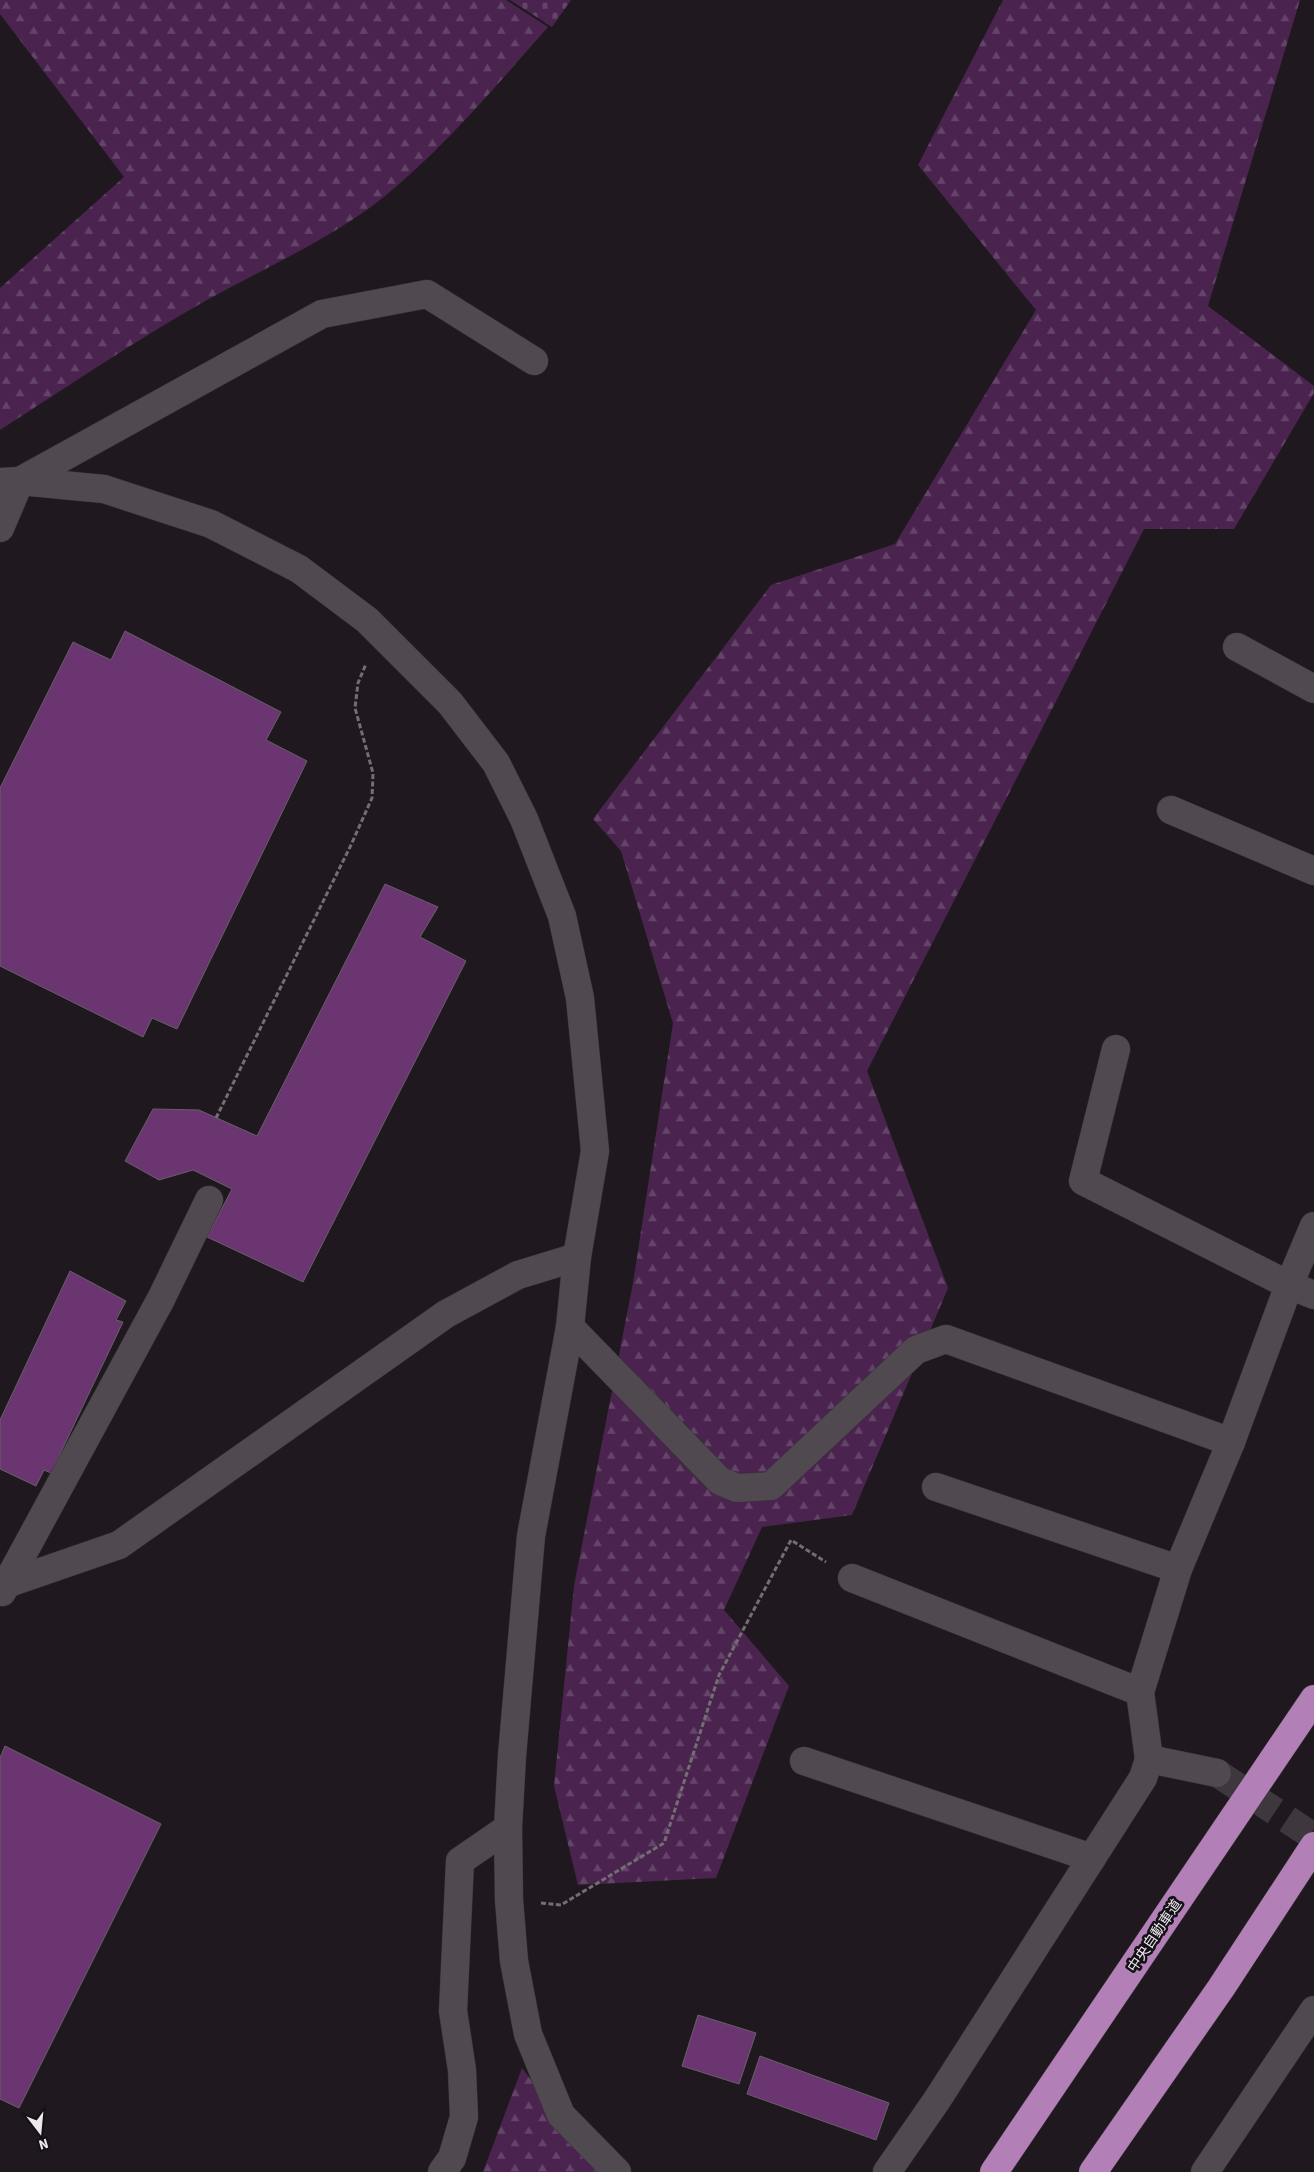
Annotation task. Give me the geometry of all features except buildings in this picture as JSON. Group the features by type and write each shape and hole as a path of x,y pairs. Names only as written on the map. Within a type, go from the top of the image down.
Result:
{"highway":[{"name":"中央自動車道","path":"994,2172 1314,1699"},
{"path":"1093,2172 1221,1988 1314,1846"}],"street":[{"path":"0,528 10,481 322,314 427,294 534,361"},
{"path":"10,481 104,489 211,524 299,569 367,620 450,703 496,763 524,819 562,916 580,998 595,1150 577,1257 570,1328 531,1536 512,1756 508,1828 509,1900 514,1961 528,2034 560,2115 616,2172"},
{"path":"1237,647 1314,689"},
{"path":"1171,810 1314,871"},
{"path":"1116,1049 1083,1181 1302,1290"},
{"path":"3,1591 161,1299 209,1200"},
{"path":"887,2172 936,2100 1143,1778 1150,1759 1140,1692 1178,1569 1230,1442 1302,1290 1314,1226"},
{"path":"3,1591 119,1545 446,1314 518,1275 577,1257"},
{"path":"570,1328 720,1480 737,1488 771,1486 916,1350 946,1339 1230,1442"},
{"path":"936,1487 1178,1569"},
{"path":"852,1578 1140,1692"},
{"path":"1150,1759 1217,1773"},
{"path":"804,1761 1092,1858"},
{"path":"442,2172 452,2158 464,2117 462,2070 453,2011 460,1861 508,1828"},
{"path":"1205,2172 1314,2010"}],"path":[{"path":"216,1118 351,846 372,798 373,773 355,708 358,683 371,655 385,638"},
{"path":"509,1900 561,1905 664,1843 719,1675 791,1540 852,1578"}],"green space":[{"path":"0,0 506,0 548,27 450,136 407,177 364,212 320,240 179,316 0,430 0,288 124,177 0,14"},
{"path":"510,0 571,0 552,27"},
{"path":"1003,0 1300,0 1208,306 1314,386 1314,393 1234,529 1144,529 867,1071 948,1288 852,1515 762,1527 724,1610 789,1686 716,1878 578,1885 554,1786 574,1586 633,1283 673,1023 621,851 593,819 771,585 895,544 1036,310 918,165"},
{"path":"522,2068 601,2172 483,2172"}],"tunnel":[{"path":"1217,1773 1314,1837"}]}
